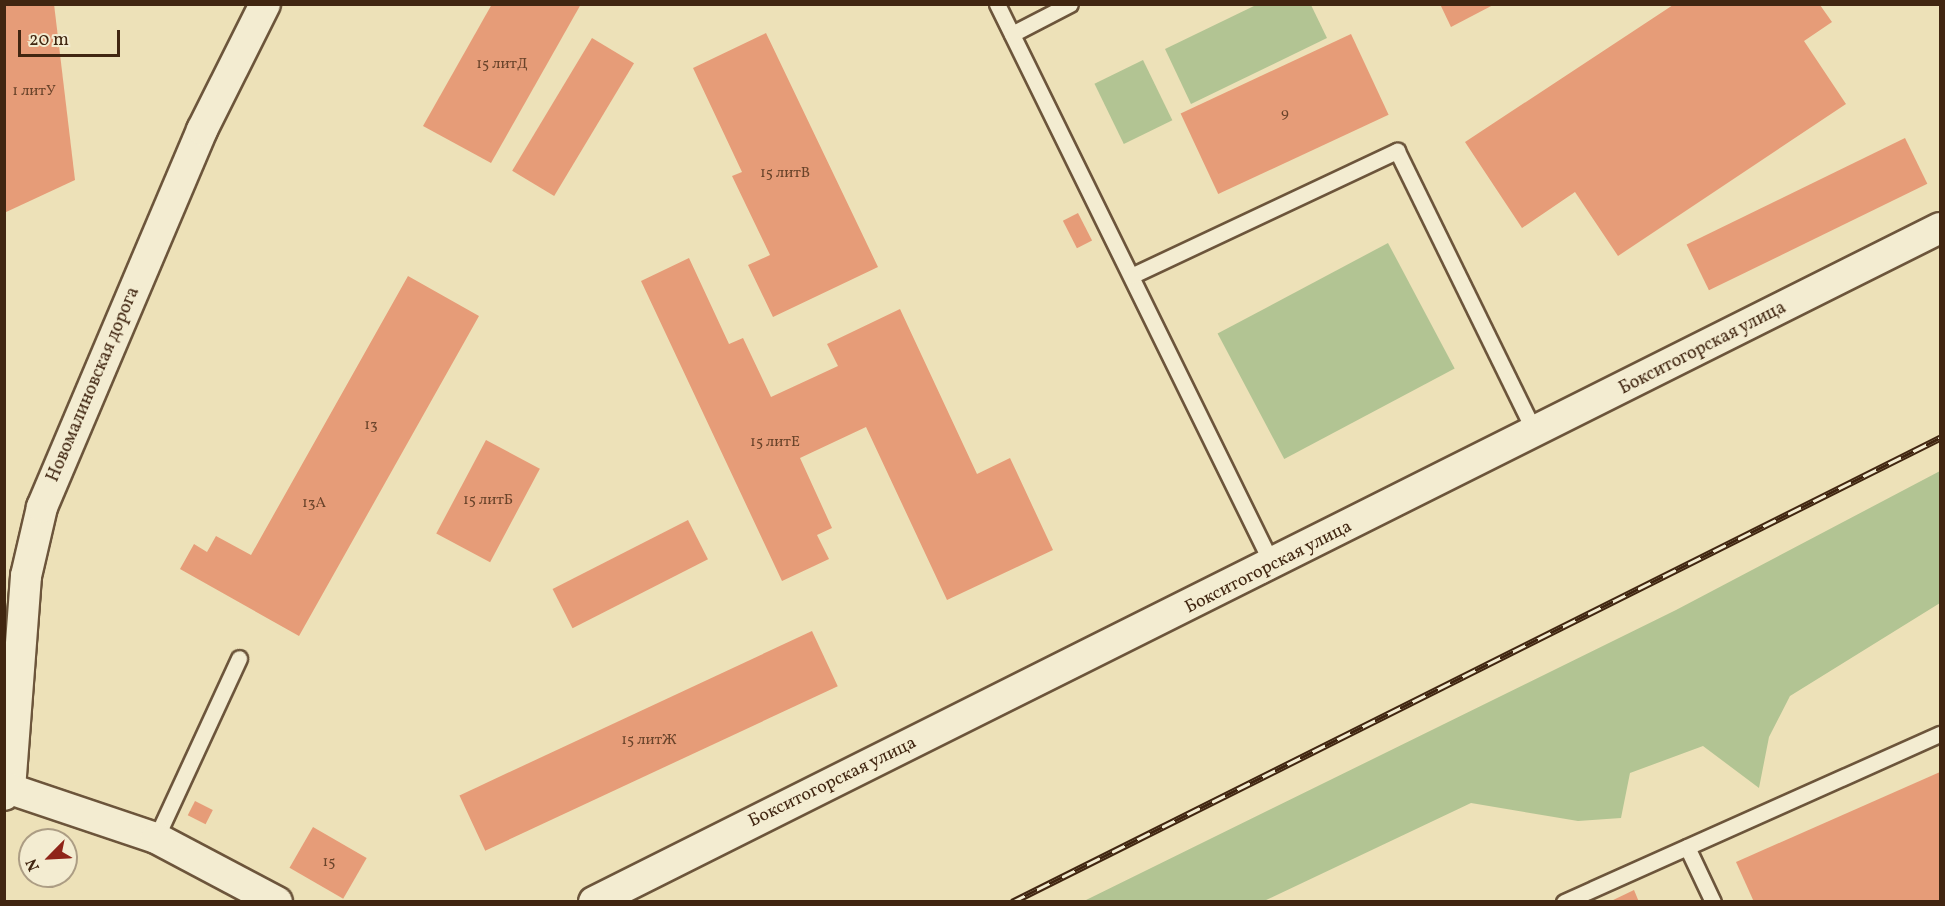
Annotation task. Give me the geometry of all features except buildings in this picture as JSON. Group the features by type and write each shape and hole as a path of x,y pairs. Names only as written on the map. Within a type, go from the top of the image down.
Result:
{"street":[{"name":"Новомалиновская дорога","path":"7,792 26,576 42,507 202,130 266,4"},
{"name":"Бокситогорская улица","path":"594,902 1273,566 1941,228"},
{"path":"7,792 156,838 277,902"}],"lane":[{"path":"997,4 1133,275 1273,566"},
{"path":"1012,34 1070,4"},
{"path":"1133,275 1397,151 1502,382 1535,433"},
{"path":"156,838 239,658"},
{"path":"1564,902 1941,734"},
{"path":"1687,847 1713,902"}],"green space":[{"path":"1256,5 1311,5 1327,38 1191,104 1165,49"},
{"path":"1143,60 1172,120 1124,144 1094,84"},
{"path":"1388,243 1455,368 1284,459 1218,334"},
{"path":"1940,471 1940,603 1790,696 1769,737 1759,788 1703,746 1630,773 1621,818 1578,821 1471,803 1264,901 1084,901 1676,610"}],"railway":[{"path":"1012,902 1940,438"}]}
